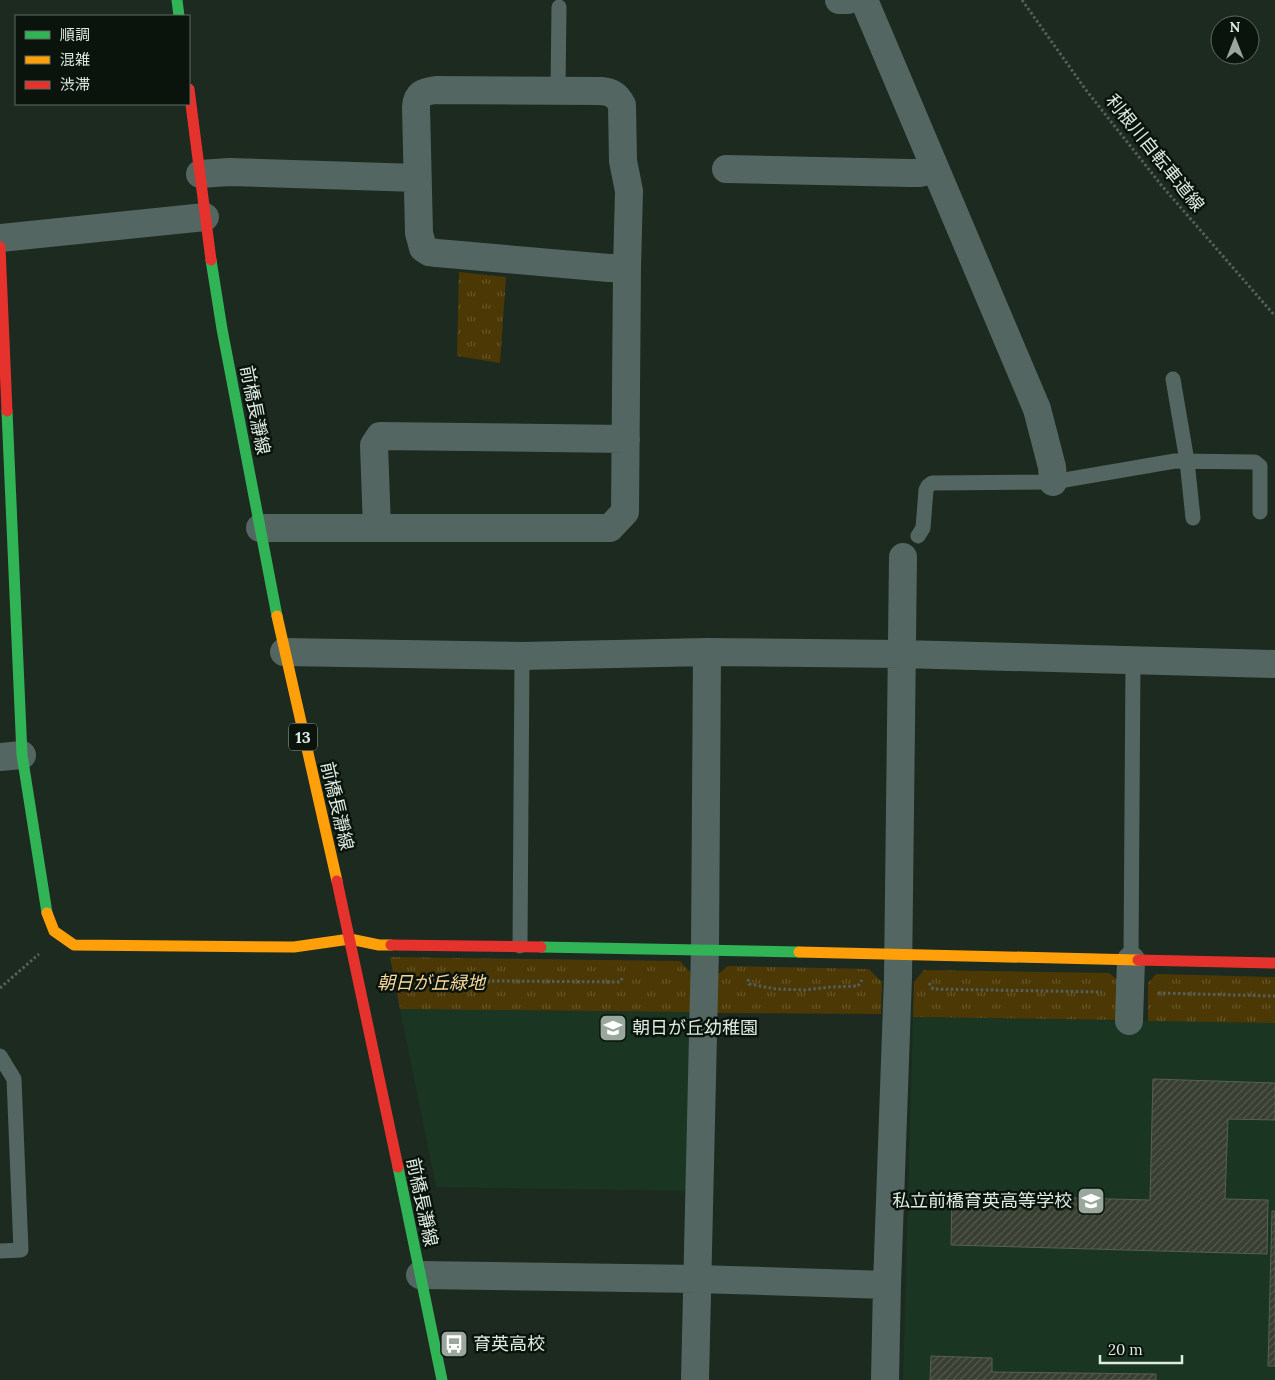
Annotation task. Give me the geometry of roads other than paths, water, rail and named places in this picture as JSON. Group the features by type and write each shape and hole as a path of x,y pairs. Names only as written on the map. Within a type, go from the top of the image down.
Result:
{"street":[{"path":"177,0 179,15"},
{"path":"839,0 848,0"},
{"path":"864,0 1036,409 1052,467 1053,482"},
{"path":"260,528 610,528 625,512 629,191 623,161 622,105 618,97 611,92 436,90 421,94 417,99 416,108 420,241 423,248 429,252 627,268"},
{"name":"前橋長瀞線","path":"190,97 205,217 224,338 284,652 350,940 442,1380"},
{"path":"726,169 909,174 935,169"},
{"path":"200,174 229,172 418,178"},
{"path":"0,238 205,217"},
{"path":"0,247 11,756 48,918 54,931 74,944 294,947 350,940 378,944 705,949 1275,963"},
{"path":"377,528 374,444 380,436 626,439"},
{"path":"885,1380 898,954 901,654 910,547"},
{"path":"284,652 522,656 707,652 901,654 1275,664"},
{"path":"695,1380 705,949 707,652"},
{"path":"1129,1021 1131,960"},
{"path":"420,1275 697,1279 887,1285"}],"lane":[{"path":"558,90 559,8"},
{"path":"1173,379 1187,461 1193,518"},
{"path":"910,547 923,528 926,490 932,483 1053,482 1175,461 1255,462 1260,466 1260,512"},
{"path":"520,946 522,656"},
{"path":"1131,960 1133,660"},
{"path":"0,1056 14,1079 20,1250 0,1251"}],"place":[{"name":"朝日が丘幼稚園","path":"613,1028"},
{"name":"私立前橋育英高等学校","path":"1091,1201"},
{"name":"育英高校","path":"454,1344"}],"park label":[{"name":"朝日が丘緑地","path":"431,983"}]}
